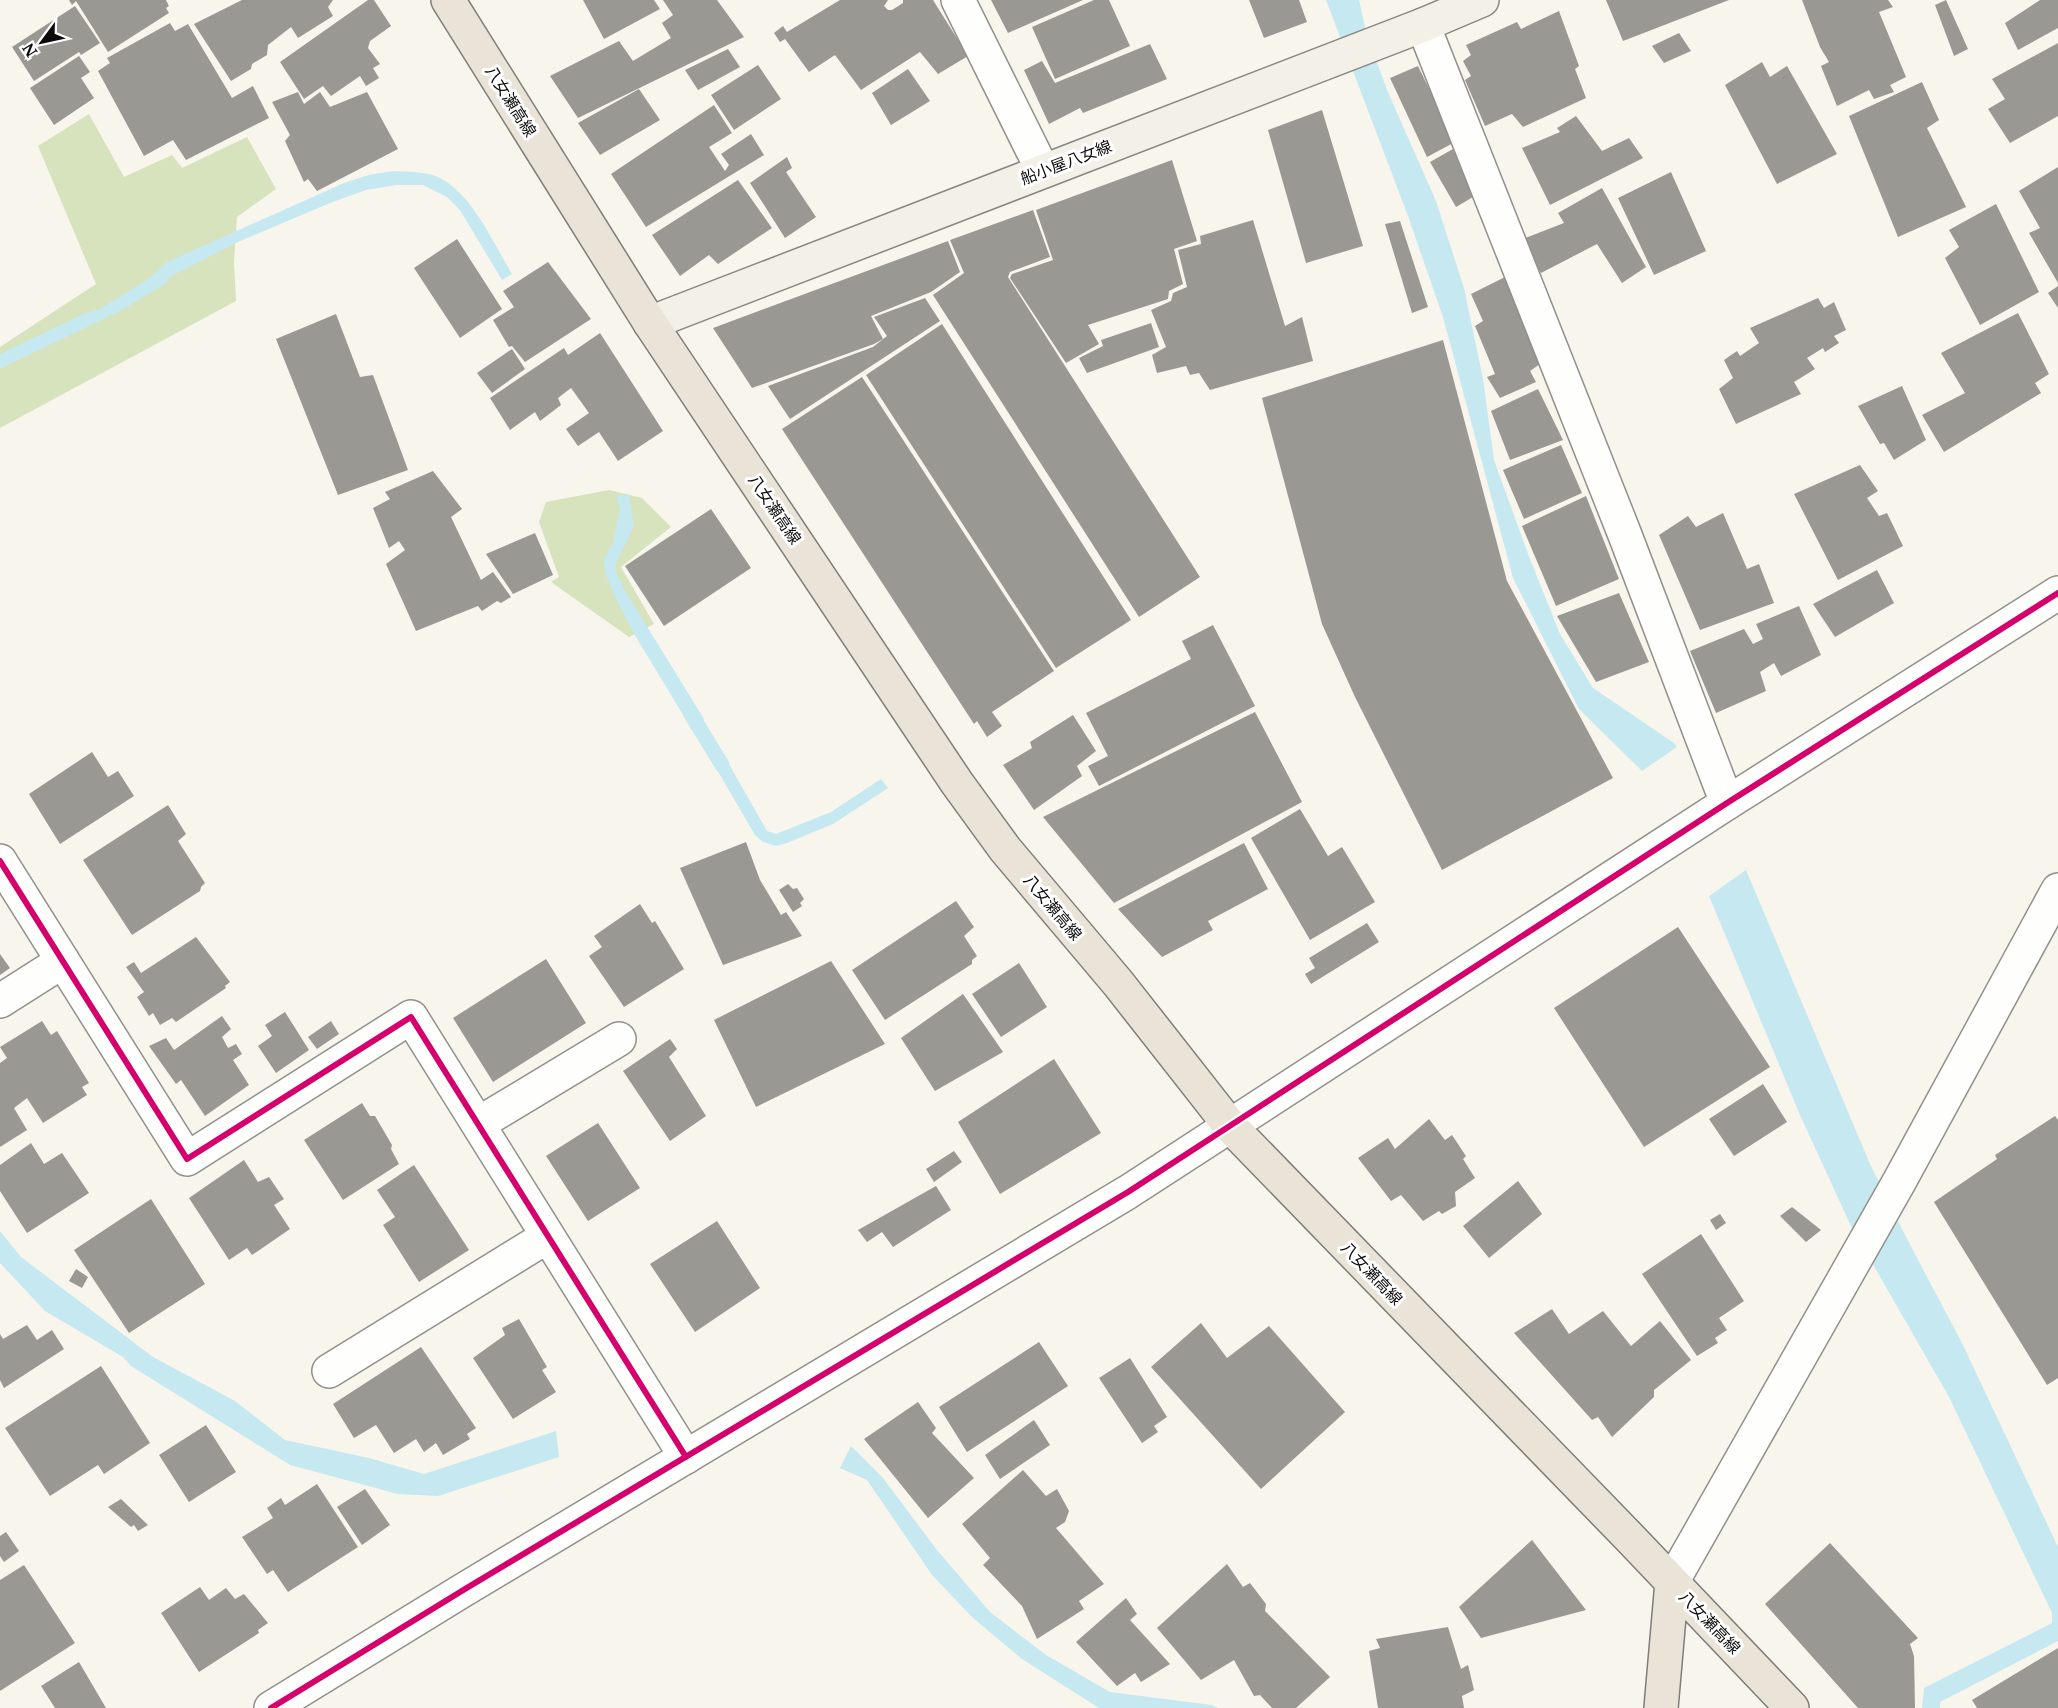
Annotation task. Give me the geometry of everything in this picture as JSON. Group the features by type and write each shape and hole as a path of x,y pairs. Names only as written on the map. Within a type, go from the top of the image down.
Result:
{"main road":[{"name":"八女瀬高線","path":"448,0 650,323 957,783 1005,849 1118,983 1231,1127 1792,1708"},
{"name":"船小屋八女線","path":"650,323 1423,25 1482,0"},
{"path":"1661,1708 1672,1582"}],"street":[{"path":"957,0 1043,171"},
{"path":"1423,25 1621,525 1727,803"},
{"path":"271,1708 465,1589 1128,1192 1727,803 2058,593"},
{"path":"0,861 187,1159 411,1017 686,1456"},
{"path":"1672,1582 1825,1314 2058,890"},
{"path":"0,1001 63,961"},
{"path":"478,1124 619,1039"},
{"path":"329,1371 548,1236"}],"green space":[{"path":"89,114 124,177 172,155 182,168 247,137 276,189 237,217 234,262 236,301 0,428 0,347 96,284 38,146"},
{"path":"609,490 642,498 671,527 621,567 654,624 629,637 551,582 559,577 539,522 546,502"}],"water":[{"path":"1326,0 1359,0 1366,32 1387,90 1436,201 1464,288 1483,379 1494,460 1560,634 1593,688 1677,747 1642,771 1579,709 1513,578 1443,317 1408,216"},
{"path":"393,171 429,174 452,185 472,207 512,274 502,280 460,210 447,197 423,185 396,185 366,190 238,242 170,277 165,284 122,310 0,369 0,354 81,315 100,309 147,280 167,262 344,183 369,175"},
{"path":"629,495 634,526 616,563 616,571 624,589 704,719 703,727 694,733 636,637 605,573 604,559 613,543 620,510 617,496"},
{"path":"717,743 767,831 776,834 831,812 881,779 888,788 833,824 776,846 763,842 755,835 706,751"},
{"path":"1746,870 1870,1164 1962,1343 2058,1547 2058,1641 1940,1702 1940,1708 1922,1708 1924,1688 2052,1623 2052,1613 1949,1397 1851,1226 1800,1115 1709,896"},
{"path":"0,1231 21,1257 153,1357 235,1401 285,1440 369,1458 424,1474 556,1431 559,1457 438,1496 398,1494 290,1465 131,1366 123,1357 45,1311 0,1263"},
{"path":"851,1446 883,1478 937,1550 990,1612 1046,1655 1110,1692 1212,1705 1218,1708 1099,1708 1022,1659 972,1617 932,1575 867,1480 840,1468"}],"building":[{"path":"69,0 166,0 169,13 108,52 76,1 72,5"},
{"path":"242,0 333,0 328,7 333,16 298,38 291,27 268,45 267,55 252,64 251,69 231,81 194,24"},
{"path":"368,0 374,0 391,26 370,41 368,48 380,64 373,68 379,78 366,86 360,76 331,96 323,86 304,99 280,62"},
{"path":"583,0 654,0 660,9 604,39"},
{"path":"663,0 717,0 744,37 578,118 550,76 619,41 633,61 671,38 662,23 673,15"},
{"path":"840,0 888,0 884,6 892,10 903,3 903,0 933,0 968,56 938,74 920,52 861,90 835,55 809,72 785,39 780,42 774,33 783,26 787,32"},
{"path":"991,0 1083,0 1008,33"},
{"path":"1094,0 1109,0 1130,46 1055,79 1032,27"},
{"path":"1249,0 1299,0 1307,22 1264,38"},
{"path":"1606,0 1729,0 1623,41"},
{"path":"1802,0 1888,0 1893,7 1879,12 1906,77 1890,85 1894,92 1874,99 1869,90 1837,106 1821,66 1829,62 1820,47"},
{"path":"1946,0 1968,49 1954,56 1935,5"},
{"path":"2040,0 2058,0 2058,28 2018,50 2005,23"},
{"path":"75,6 100,43 81,55 79,52 34,81 12,47"},
{"path":"1559,11 1579,66 1575,69 1586,98 1523,127 1512,114 1485,126 1465,80 1471,76 1463,61 1471,55 1466,45 1517,22 1521,29"},
{"path":"170,23 175,31 188,24 232,98 253,86 269,118 186,160 173,140 144,156 98,71 110,63 107,58"},
{"path":"1679,33 1691,51 1664,63 1652,46"},
{"path":"2058,43 2058,116 2010,143 1988,109 2005,99 1992,79"},
{"path":"1150,44 1167,79 1083,113 1080,108 1049,124 1024,70 1042,61 1055,83"},
{"path":"728,49 740,67 698,90 685,70"},
{"path":"79,56 90,72 81,78 94,98 54,125 30,88"},
{"path":"1762,62 1770,77 1787,66 1837,154 1777,184 1725,85"},
{"path":"758,65 781,99 734,130 711,95"},
{"path":"1418,66 1455,142 1427,157 1390,78"},
{"path":"908,69 930,101 891,125 872,93"},
{"path":"1922,82 1939,120 1927,128 1966,207 1898,237 1849,116"},
{"path":"639,89 660,120 600,155 578,123"},
{"path":"298,92 304,104 320,92 330,107 367,92 398,149 317,191 308,179 304,182 285,141 290,135 272,102"},
{"path":"714,105 732,133 709,147 725,171 729,165 721,154 751,134 764,155 646,227 611,174"},
{"path":"1322,110 1363,246 1306,263 1268,130"},
{"path":"1576,116 1602,151 1629,138 1643,158 1550,205 1522,148 1560,132 1557,128"},
{"path":"1453,149 1473,197 1456,207 1430,162"},
{"path":"787,157 792,168 786,172 816,217 785,238 750,183"},
{"path":"1172,160 1197,241 1174,249 1183,284 1169,291 1168,299 1088,325 1099,344 1066,363 1010,278 1012,274 1053,260 1036,210"},
{"path":"2058,167 2058,283 2029,233 2040,228 2019,191"},
{"path":"1671,172 1706,251 1654,275 1618,198"},
{"path":"738,180 772,228 718,264 709,255 680,276 652,235"},
{"path":"1602,188 1646,267 1622,283 1597,244 1541,273 1520,240 1564,223 1558,213"},
{"path":"1996,204 2039,292 1980,325 1945,258 1959,247 1949,230"},
{"path":"1033,210 1050,257 1010,272 1008,277 1200,577 1139,617 933,295 964,273 950,240"},
{"path":"1253,220 1285,326 1302,317 1313,361 1210,390 1199,373 1190,375 1186,366 1157,373 1152,355 1166,347 1151,310 1171,301 1173,293 1187,287 1178,250 1201,244 1200,236"},
{"path":"1400,221 1428,307 1412,313 1385,224"},
{"path":"457,239 502,309 460,338 414,268"},
{"path":"948,241 960,272 931,292 871,316 883,339 874,344 752,388 713,328"},
{"path":"548,262 591,319 525,362 512,346 509,347 493,320 514,307 503,291"},
{"path":"1505,277 1540,364 1530,371 1536,382 1500,398 1487,377 1495,374 1475,326 1483,321 1471,294"},
{"path":"2058,286 2058,308 2048,293"},
{"path":"925,298 940,321 790,419 768,386 873,347 887,336 874,317"},
{"path":"1818,298 1824,308 1834,302 1846,330 1834,336 1839,343 1825,352 1823,348 1807,358 1815,369 1794,382 1801,394 1736,424 1719,389 1733,378 1724,360 1737,351 1740,356 1759,343 1750,328"},
{"path":"2018,313 2049,374 2035,383 2041,393 1944,452 1922,415 1965,393 1941,353"},
{"path":"336,314 360,377 373,375 408,470 338,495 276,339"},
{"path":"1151,323 1159,347 1087,373 1079,358 1103,346 1101,340"},
{"path":"942,324 1131,620 1056,668 866,375"},
{"path":"600,333 663,431 618,461 599,432 578,446 566,429 589,413 571,388 558,398 561,405 540,421 535,412 510,430 490,398 564,348 568,355"},
{"path":"1443,340 1507,581 1613,778 1442,870 1355,697 1322,624 1262,398"},
{"path":"512,349 525,369 492,393 477,373"},
{"path":"862,377 1054,671 992,712 1002,726 987,737 977,721 974,724 782,429"},
{"path":"1902,386 1926,440 1894,460 1884,443 1880,444 1858,406"},
{"path":"1538,389 1563,440 1510,460 1491,411"},
{"path":"1561,445 1582,493 1524,519 1503,470"},
{"path":"1860,465 1878,491 1867,498 1879,516 1887,513 1903,546 1838,580 1794,494"},
{"path":"433,471 462,509 451,517 481,580 493,572 511,597 501,603 497,601 482,611 478,606 416,631 386,564 405,550 399,541 389,548 373,508 390,499 385,492"},
{"path":"1586,496 1619,579 1556,606 1522,526"},
{"path":"711,509 751,568 664,626 625,566"},
{"path":"1723,513 1747,569 1759,564 1774,603 1700,630 1659,535 1688,516 1696,527"},
{"path":"535,533 553,575 513,594 486,554"},
{"path":"1877,570 1894,603 1835,637 1813,604"},
{"path":"1619,593 1649,662 1596,682 1557,616"},
{"path":"1799,606 1821,655 1781,676 1774,663 1760,672 1766,691 1716,713 1690,651 1744,629 1753,644 1763,639 1756,624"},
{"path":"1213,625 1255,706 1099,786 1088,766 1108,756 1086,713 1191,659 1182,641"},
{"path":"1255,712 1302,802 1114,903 1043,817"},
{"path":"1073,715 1096,751 1077,766 1082,776 1034,810 1003,765 1032,748 1030,742"},
{"path":"92,752 108,777 118,771 134,796 60,844 29,794"},
{"path":"168,805 186,834 178,841 205,883 200,891 132,935 83,860"},
{"path":"1300,809 1328,856 1342,847 1375,902 1310,940 1251,838"},
{"path":"746,842 760,880 781,915 786,912 802,936 723,965 680,868"},
{"path":"1244,843 1268,889 1208,921 1213,930 1162,957 1118,909"},
{"path":"788,884 793,889 797,888 804,899 800,903 802,906 793,912 779,890"},
{"path":"956,901 974,927 964,936 977,956 972,960 972,964 885,1020 852,970"},
{"path":"640,904 652,923 655,921 684,969 624,1007 589,956 602,947 594,936"},
{"path":"1367,923 1379,942 1311,984 1305,974 1315,968 1309,958"},
{"path":"1678,927 1770,1067 1644,1147 1554,1008"},
{"path":"196,937 230,982 225,986 226,988 176,1022 172,1018 160,1025 153,1013 149,1016 137,997 144,992 126,967 134,962 141,973"},
{"path":"0,954 10,968 0,975"},
{"path":"546,959 586,1023 493,1082 453,1018"},
{"path":"831,961 885,1044 756,1107 714,1020"},
{"path":"1019,963 1047,1007 1001,1037 972,994"},
{"path":"963,994 1003,1052 935,1091 901,1038"},
{"path":"285,1012 309,1050 276,1073 258,1046 272,1036 265,1025"},
{"path":"222,1016 231,1029 222,1037 228,1048 236,1044 242,1054 233,1060 249,1085 205,1116 181,1080 176,1084 149,1046 166,1038 174,1050"},
{"path":"42,1021 51,1035 57,1031 89,1083 82,1087 87,1095 43,1123 27,1098 14,1108 27,1130 0,1147 0,1063 7,1058 0,1047"},
{"path":"331,1021 339,1034 317,1049 308,1037"},
{"path":"670,1039 677,1049 669,1057 706,1116 670,1141 623,1071"},
{"path":"1054,1059 1101,1133 1000,1194 958,1122"},
{"path":"1763,1084 1787,1122 1734,1156 1709,1119"},
{"path":"362,1103 370,1116 375,1116 392,1145 391,1149 399,1164 343,1200 304,1140"},
{"path":"2055,1116 2058,1120 2058,1378 2047,1385 1934,1202 1997,1159 1995,1155"},
{"path":"1429,1119 1445,1140 1452,1135 1466,1156 1463,1159 1475,1178 1455,1192 1456,1206 1442,1214 1439,1211 1423,1221 1401,1195 1391,1201 1358,1158 1388,1138 1395,1149"},
{"path":"598,1123 640,1188 588,1221 546,1156"},
{"path":"31,1143 44,1164 62,1153 89,1193 27,1233 0,1191 0,1165"},
{"path":"954,1151 962,1162 934,1182 926,1169"},
{"path":"244,1160 258,1182 269,1177 284,1199 274,1205 290,1229 252,1255 247,1248 229,1260 189,1198"},
{"path":"414,1165 469,1250 419,1282 383,1225 395,1217 377,1190"},
{"path":"1518,1181 1542,1214 1489,1258 1463,1226"},
{"path":"936,1186 951,1210 893,1247 882,1232 867,1242 858,1230"},
{"path":"151,1199 205,1284 129,1333 74,1250"},
{"path":"1792,1207 1821,1230 1806,1242 1780,1216"},
{"path":"1720,1214 1726,1223 1716,1230 1710,1220"},
{"path":"717,1221 760,1288 695,1332 650,1264"},
{"path":"1701,1234 1744,1301 1719,1318 1727,1330 1715,1338 1718,1343 1697,1356 1642,1274"},
{"path":"76,1269 88,1277 82,1288 69,1281"},
{"path":"1552,1309 1569,1334 1603,1311 1631,1346 1660,1321 1691,1360 1654,1390 1654,1397 1612,1437 1598,1417 1592,1420 1514,1333"},
{"path":"519,1319 547,1367 542,1370 556,1392 513,1419 473,1358 505,1335 502,1328"},
{"path":"1201,1323 1227,1358 1269,1326 1345,1412 1261,1489 1151,1367"},
{"path":"27,1325 37,1340 52,1330 64,1349 4,1388 0,1380 0,1334 3,1339"},
{"path":"1039,1342 1068,1386 967,1452 939,1407"},
{"path":"421,1347 476,1428 467,1434 470,1439 443,1455 436,1443 424,1452 416,1439 394,1453 376,1425 354,1438 333,1404"},
{"path":"1130,1358 1167,1417 1154,1426 1158,1432 1142,1443 1099,1378"},
{"path":"101,1366 150,1443 104,1474 98,1465 50,1496 5,1428"},
{"path":"918,1402 936,1428 932,1433 974,1478 928,1518 864,1439"},
{"path":"1034,1420 1050,1445 1000,1479 985,1455"},
{"path":"206,1425 236,1472 189,1502 159,1455"},
{"path":"1023,1470 1046,1496 1057,1489 1069,1511 1065,1522 1056,1528 1104,1584 1079,1601 1084,1609 1037,1639 1022,1606 983,1565 990,1558 962,1524"},
{"path":"317,1484 358,1547 288,1592 273,1570 267,1574 242,1537 273,1518 267,1508 281,1498 285,1505"},
{"path":"365,1489 390,1525 362,1545 337,1507"},
{"path":"121,1499 148,1525 138,1531 134,1525 131,1527 108,1507"},
{"path":"6,1532 19,1551 4,1562 0,1556 0,1536"},
{"path":"1532,1540 1586,1610 1481,1638 1459,1607"},
{"path":"1830,1543 1918,1638 1910,1644 1914,1656 1915,1708 1858,1708 1765,1604"},
{"path":"1227,1564 1243,1587 1250,1583 1266,1604 1265,1611 1330,1677 1296,1708 1272,1708 1260,1695 1254,1696 1234,1660 1201,1680 1157,1628"},
{"path":"24,1565 75,1643 0,1691 0,1580"},
{"path":"200,1587 209,1600 226,1588 235,1599 244,1594 268,1623 258,1630 259,1633 199,1672 161,1613"},
{"path":"1126,1598 1137,1614 1130,1620 1170,1664 1141,1682 1135,1673 1117,1686 1076,1642"},
{"path":"1448,1627 1461,1669 1468,1665 1474,1690 1462,1696 1464,1708 1378,1708 1369,1651 1380,1648 1376,1639"},
{"path":"2058,1648 2058,1708 1977,1708 1972,1700"},
{"path":"79,1662 106,1708 55,1708 41,1686"}],"waterway":[{"path":"691,714 722,765"}],"cycle path":[{"path":"271,1708 465,1589 1128,1192 1727,803 2058,593"},
{"path":"0,861 187,1159 411,1017 686,1457"}]}
